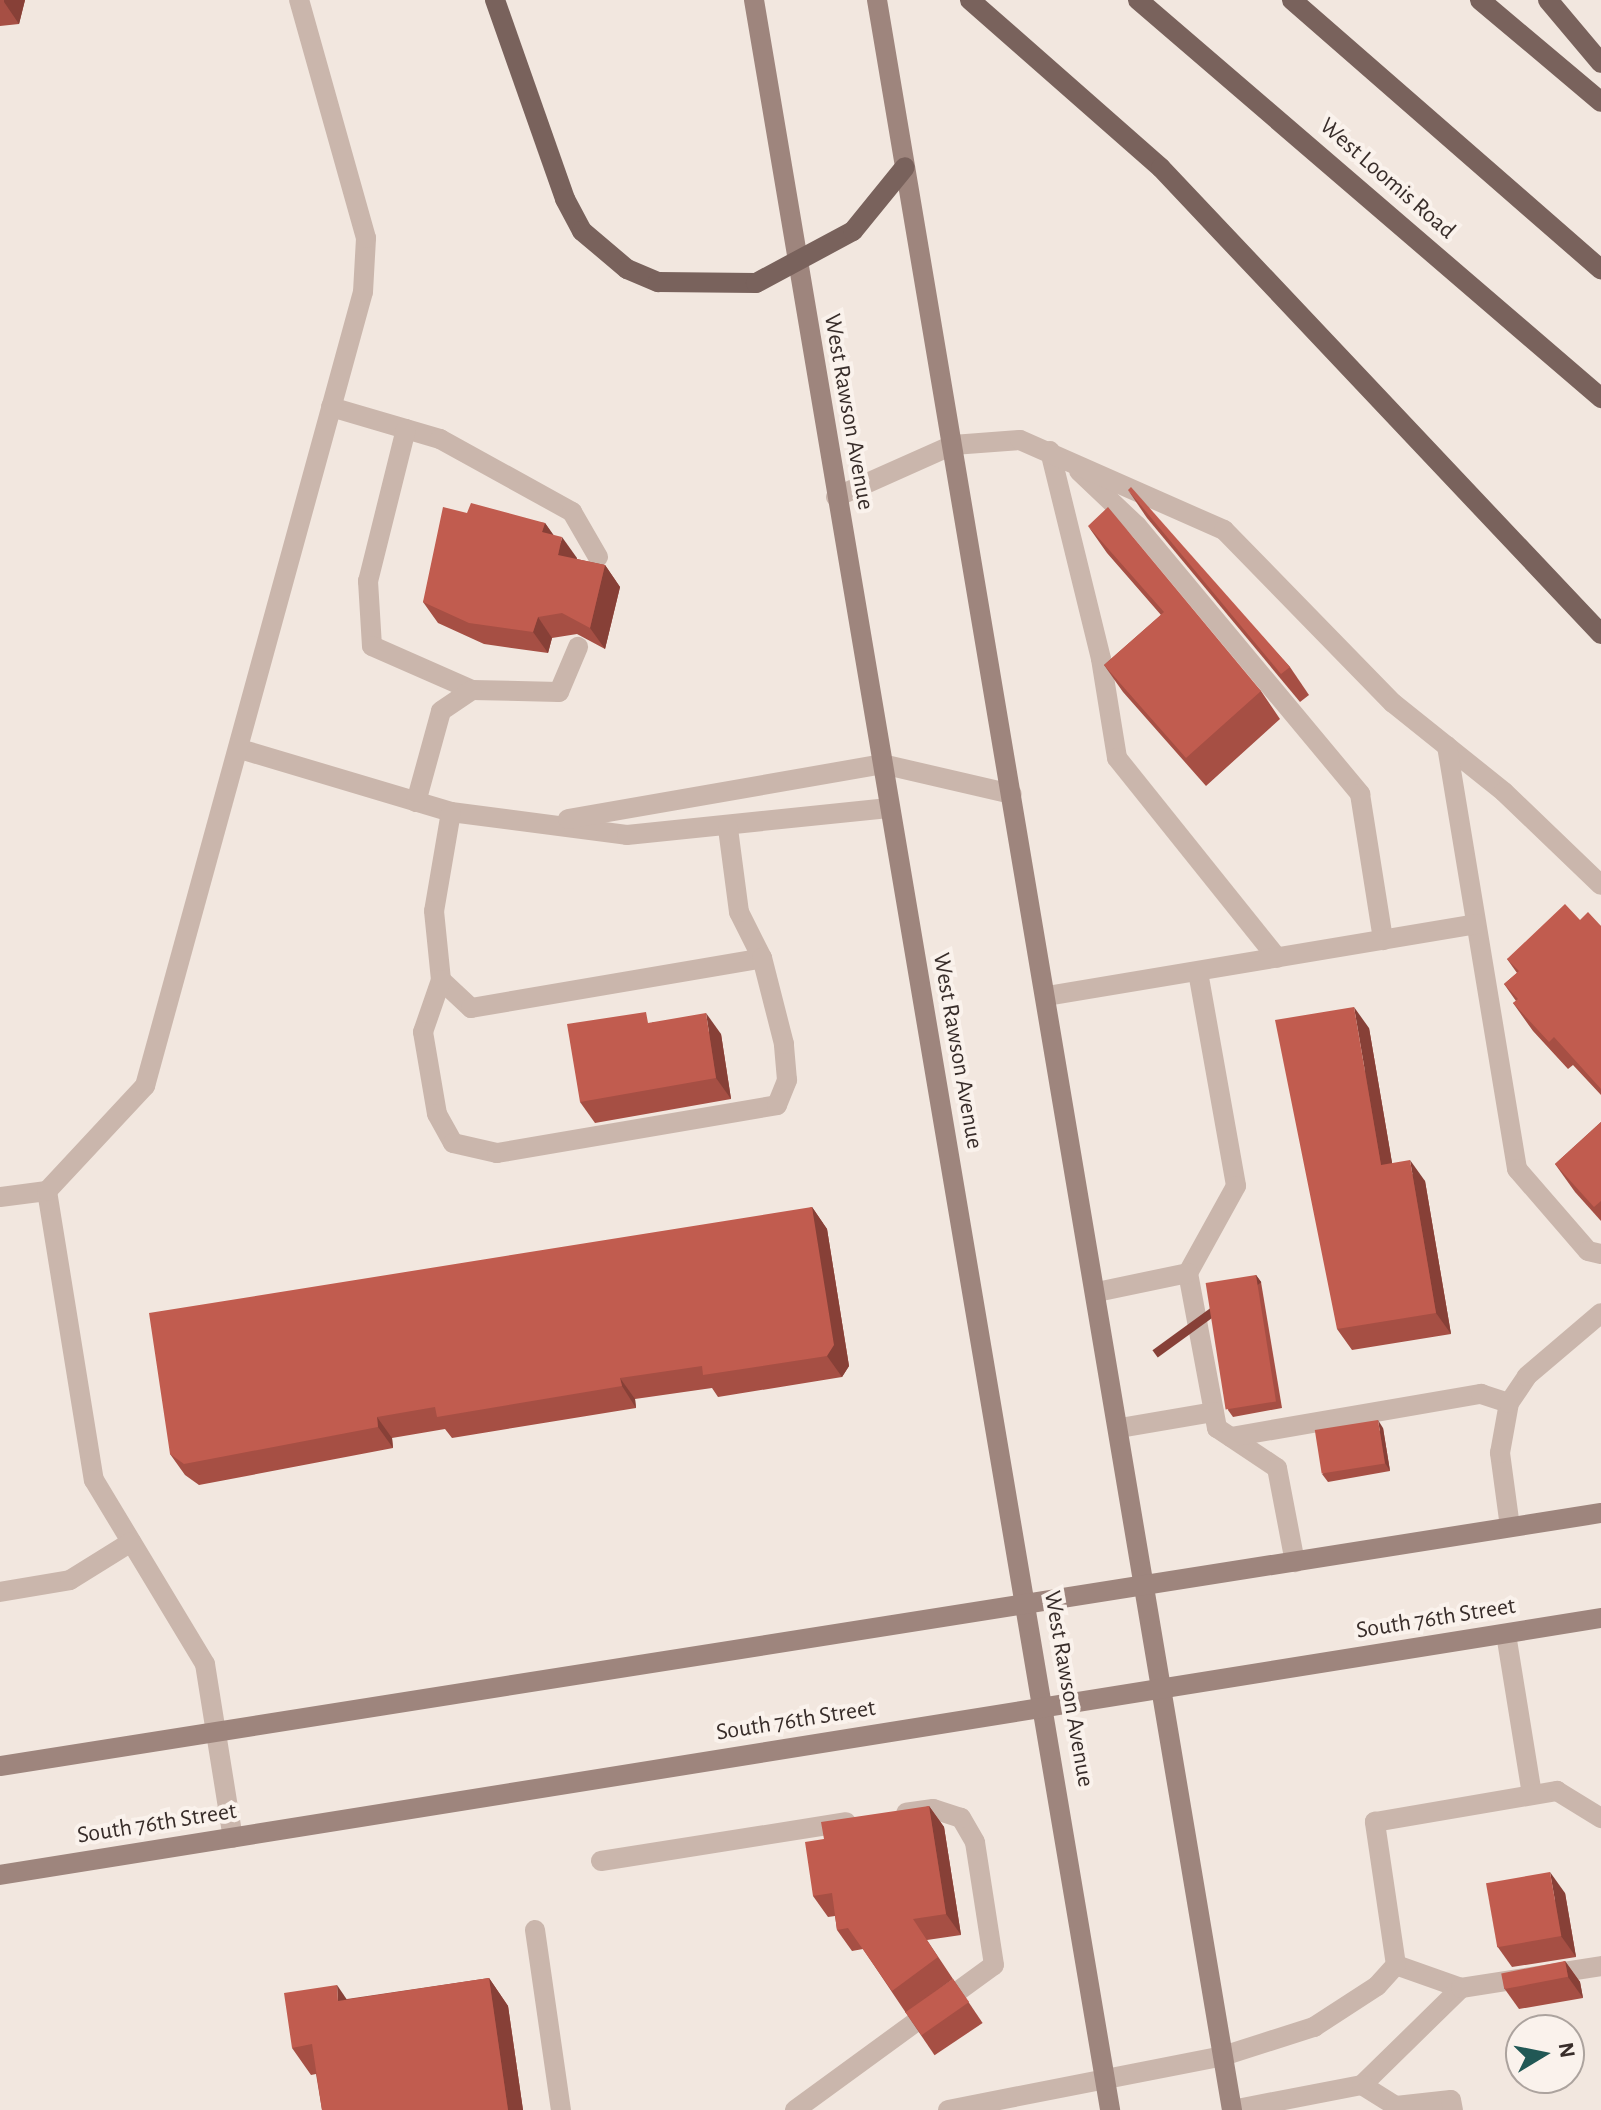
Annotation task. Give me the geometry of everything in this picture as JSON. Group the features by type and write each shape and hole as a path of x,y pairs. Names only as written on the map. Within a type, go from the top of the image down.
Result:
{"main road":[{"path":"495,0 582,231 627,269 658,282 756,283 797,267 853,231 905,167"},
{"name":"West Rawson Avenue","path":"754,0 889,808 1046,1708 1110,2110"},
{"path":"877,0 1147,1587 1232,2110"},
{"path":"970,0 1161,168 1601,634"},
{"name":"West Loomis Road","path":"1138,0 1601,398"},
{"path":"1292,0 1601,270"},
{"path":"1480,0 1601,102"},
{"path":"1548,0 1601,63"},
{"path":"0,1766 1601,1513"},
{"name":"South 76th Street","path":"0,1875 1601,1618"}],"lane":[{"path":"0,1197 47,1191 145,1086 363,292 366,238 299,0"},
{"path":"331,407 440,439 572,512 598,557"},
{"path":"406,429 368,581 372,646 472,690 559,692 578,647"},
{"path":"836,497 953,445 1020,440 1224,530 1393,703 1447,746 1601,885"},
{"path":"1057,454 1137,526 1360,794 1383,940"},
{"path":"1057,454 1101,659 1117,758 1277,958"},
{"path":"416,802 441,711 472,690"},
{"path":"1447,746 1517,1169 1588,1251 1601,1254"},
{"path":"240,749 451,812 556,821 627,835 728,828 889,808"},
{"path":"556,821 882,764 1012,794"},
{"path":"451,812 434,911 441,980 423,1032 437,1114 453,1143 497,1153 777,1105 787,1080 784,1044 762,958 739,912 728,828"},
{"path":"1047,996 1476,924"},
{"path":"441,980 471,1008 762,958"},
{"path":"1198,972 1236,1186 1188,1273 1217,1428 1277,1468 1295,1562"},
{"path":"47,1191 94,1480 205,1664 233,1838"},
{"path":"1097,1292 1188,1273"},
{"path":"1510,1527 1500,1453 1509,1403 1527,1376 1601,1313"},
{"path":"1231,1437 1481,1394 1509,1403"},
{"path":"1120,1428 1214,1412"},
{"path":"0,1592 70,1580 131,1542"},
{"path":"1506,1634 1532,1795"},
{"path":"1396,1965 1375,1822 1557,1791 1601,1818"},
{"path":"601,1861 933,1809 961,1818 975,1842 994,1965 795,2110"},
{"path":"535,1930 561,2110"},
{"path":"948,2110 1105,2076 1223,2056 1314,2027 1396,1965"},
{"path":"1396,1965 1461,1988 1601,1966"},
{"path":"1232,2110 1362,2085 1461,1988"},
{"path":"1362,2085 1396,2106 1451,2100 1453,2110"}],"building":[{"path":"1131,487 1290,667 1281,674 1128,490"},
{"path":"471,503 545,523 542,532 562,537 558,555 605,565 590,628 562,613 538,617 533,632 469,623 423,602 443,507 467,513"},
{"path":"1108,507 1261,691 1186,758 1104,665 1164,612 1088,526"},
{"path":"1565,904 1580,920 1588,912 1601,926 1601,1089 1554,1037 1549,1042 1513,1003 1518,999 1504,984 1519,971 1507,959"},
{"path":"1354,1007 1381,1165 1410,1160 1436,1313 1337,1329 1275,1020"},
{"path":"646,1012 648,1023 706,1013 716,1078 580,1102 567,1024"},
{"path":"1601,1122 1601,1201 1594,1207 1555,1164"},
{"path":"812,1207 834,1345 827,1356 703,1375 702,1366 620,1378 622,1386 437,1417 435,1407 377,1417 378,1427 184,1464 170,1454 149,1313"},
{"path":"1256,1275 1276,1401 1226,1409 1206,1283"},
{"path":"1378,1420 1385,1463 1322,1473 1315,1430"},
{"path":"929,1806 946,1914 913,1919 938,1957 892,1991 848,1928 837,1930 832,1893 813,1896 805,1842 824,1839 821,1822"},
{"path":"1550,1872 1561,1936 1497,1947 1486,1883"},
{"path":"1565,1961 1568,1977 1504,1989 1501,1973"},
{"path":"489,1978 508,2110 322,2110 312,2044 292,2048 284,1993 337,1985 338,2001"},
{"path":"953,1979 969,2002 922,2035 905,2012"}]}
